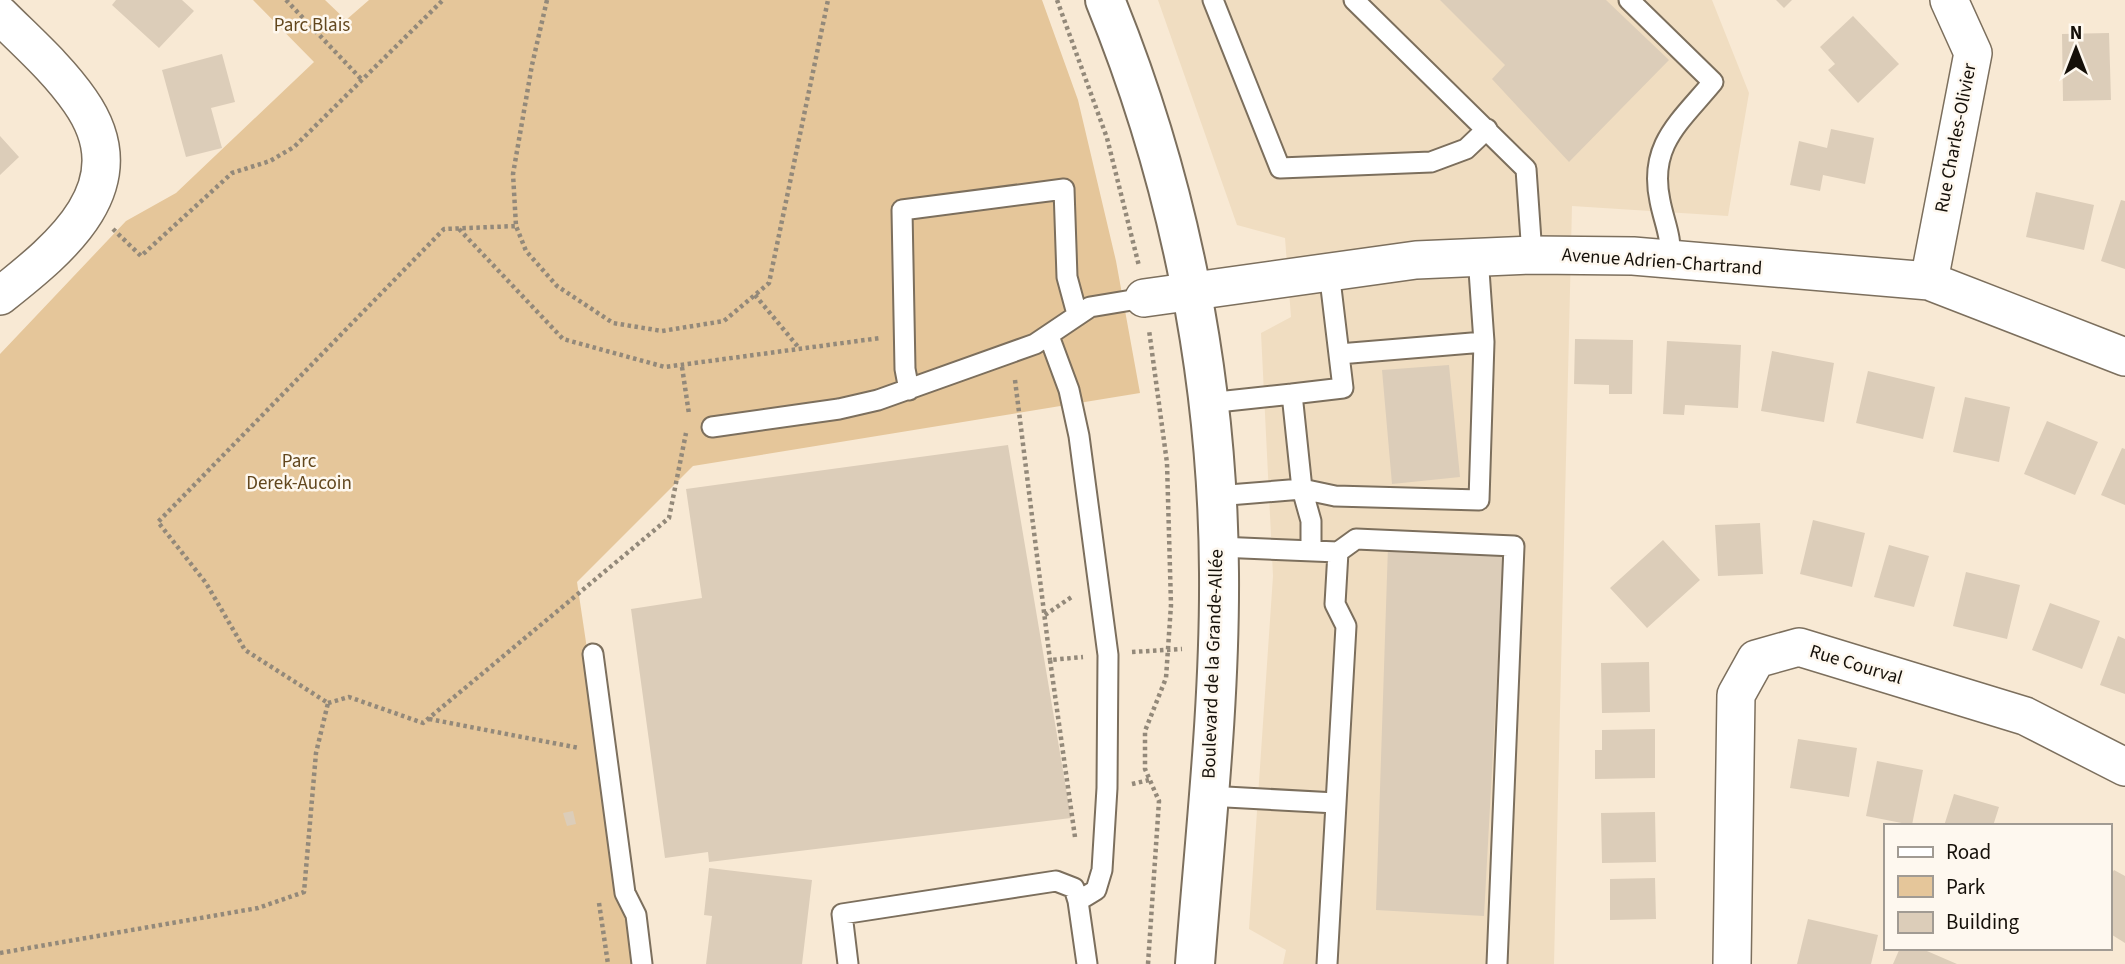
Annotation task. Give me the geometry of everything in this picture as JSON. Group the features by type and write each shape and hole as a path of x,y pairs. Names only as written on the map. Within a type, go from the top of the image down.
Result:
{"street":[{"name":"Boulevard de la Grande-Allée","path":"1104,0 1150,127 1192,290 1209,403 1219,547 1219,608 1195,964"},
{"name":"Rue Charles-Olivier","path":"1929,281 1973,53 1949,0"},
{"path":"0,15 69,87 93,122 101,145 102,167 98,187 87,210 49,255 0,296"},
{"name":"Avenue Adrien-Chartrand","path":"1144,297 1329,271 1478,257 1603,254 1929,281 2125,357"},
{"name":"Rue Courval","path":"1732,964 1737,695 1756,659 1799,647 2025,716 2125,767"}],"lane":[{"path":"1213,0 1280,168 1431,162 1466,149 1488,130"},
{"path":"1354,0 1526,169 1532,255"},
{"path":"1629,0 1713,82 1665,140 1657,160 1659,200 1671,237 1670,260"},
{"path":"909,390 902,211 1064,189 1068,277 1077,314"},
{"path":"1216,496 1302,489 1335,496 1479,500 1484,342 1478,257"},
{"path":"1209,403 1343,388 1329,271"},
{"path":"712,427 850,407 909,390 989,362 1049,336 1090,307 1144,297"},
{"path":"1049,336 1069,390 1079,436 1109,667 1102,870 1096,890 1078,901"},
{"path":"1339,355 1484,342"},
{"path":"1292,394 1302,489 1311,521 1311,551"},
{"path":"1219,547 1338,552 1356,539 1514,546 1497,964"},
{"path":"1327,964 1346,626 1335,604 1338,552"},
{"path":"593,654 625,893 636,915 642,964"},
{"path":"1208,796 1336,803"},
{"path":"848,964 842,914 1056,881 1074,888 1087,964"}],"path":[{"path":"286,0 363,81"},
{"path":"107,223 141,257 232,173 270,161 294,147 443,0"},
{"path":"547,0 532,65 513,174 516,226 526,251 557,285 613,323 662,331 724,321 769,283 828,0"},
{"path":"1057,0 1107,138 1144,297 1159,392 1167,476 1169,649 1164,688 1151,710 1145,731 1146,769 1159,801 1148,964"},
{"path":"516,226 444,229 158,522 206,583 246,650 328,703 349,697 423,723 669,518 683,460 689,411 682,367"},
{"path":"458,229 563,339 665,367 682,367 905,335"},
{"path":"755,295 800,349"},
{"path":"1017,402 1077,848"},
{"path":"1128,652 1182,649"},
{"path":"1050,660 1084,657"},
{"path":"0,953 258,908 304,892 316,752 328,703"},
{"path":"428,719 583,749"},
{"path":"1159,812 1170,813"},
{"path":"599,901 608,964"}],"shaded area":[{"path":"1158,0 1712,0 1749,93 1728,216 1572,206 1554,964 1283,964 1286,950 1249,929 1273,576 1261,333 1291,317 1285,238 1237,225"}],"green space":[{"name":"Parc Derek-Aucoin","path":"253,0 325,0 346,20 369,0 1042,0 1078,100 1116,261 1140,393 693,466 577,582 634,964 0,964 0,354 126,221 176,193 314,62"}],"building":[{"path":"116,0 182,0 194,11 159,48 112,5"},
{"path":"1440,0 1606,0 1669,60 1569,162 1492,79 1505,65"},
{"path":"1776,0 1792,0 1784,8"},
{"path":"1853,16 1899,64 1858,103 1828,70 1835,64 1820,47"},
{"path":"2109,33 2111,100 2063,101 2062,34"},
{"path":"222,54 235,102 211,108 222,148 186,157 162,70"},
{"path":"1831,129 1874,138 1865,184 1823,175 1820,191 1790,185 1799,141 1827,148"},
{"path":"0,136 19,157 0,175"},
{"path":"2036,192 2094,205 2084,250 2026,237"},
{"path":"2121,200 2125,201 2125,269 2101,261"},
{"path":"1575,339 1633,340 1632,394 1609,394 1609,385 1574,384"},
{"path":"1667,341 1741,345 1738,408 1685,405 1684,415 1663,414"},
{"path":"1772,351 1834,363 1824,422 1761,411"},
{"path":"1449,365 1460,477 1392,484 1382,370"},
{"path":"1868,371 1935,387 1923,439 1856,423"},
{"path":"1965,397 2010,407 1999,462 1953,452"},
{"path":"2047,421 2098,442 2075,495 2024,474"},
{"path":"1008,445 1071,818 709,862 708,852 665,858 631,609 702,598 686,489"},
{"path":"2122,448 2125,449 2125,505 2101,495"},
{"path":"1813,520 1865,533 1852,587 1800,574"},
{"path":"1760,523 1763,574 1718,576 1715,525"},
{"path":"1663,540 1700,580 1647,628 1610,588"},
{"path":"1889,545 1929,556 1914,607 1874,597"},
{"path":"1388,546 1504,551 1484,916 1376,910"},
{"path":"1966,572 2020,585 2007,639 1953,626"},
{"path":"2050,603 2100,621 2082,669 2032,650"},
{"path":"2118,636 2125,639 2125,694 2100,685"},
{"path":"1649,662 1650,712 1602,713 1601,663"},
{"path":"1655,729 1655,778 1595,779 1595,750 1602,750 1602,730"},
{"path":"1798,739 1857,748 1849,797 1790,788"},
{"path":"1877,761 1923,770 1912,824 1866,816"},
{"path":"1954,794 1999,807 1994,824 1945,824"},
{"path":"573,811 576,824 567,826 563,813"},
{"path":"1655,812 1656,862 1602,863 1601,813"},
{"path":"709,868 812,880 802,964 706,964 712,916 704,915"},
{"path":"2114,870 2125,876 2125,943 2111,934 2111,875"},
{"path":"1655,878 1656,919 1610,920 1610,879"},
{"path":"1808,919 1878,935 1871,964 1797,964"},
{"path":"1899,950 1925,950 1957,964 1893,964"}],"park label":[{"name":"Parc Blais","path":"312,25"}]}
